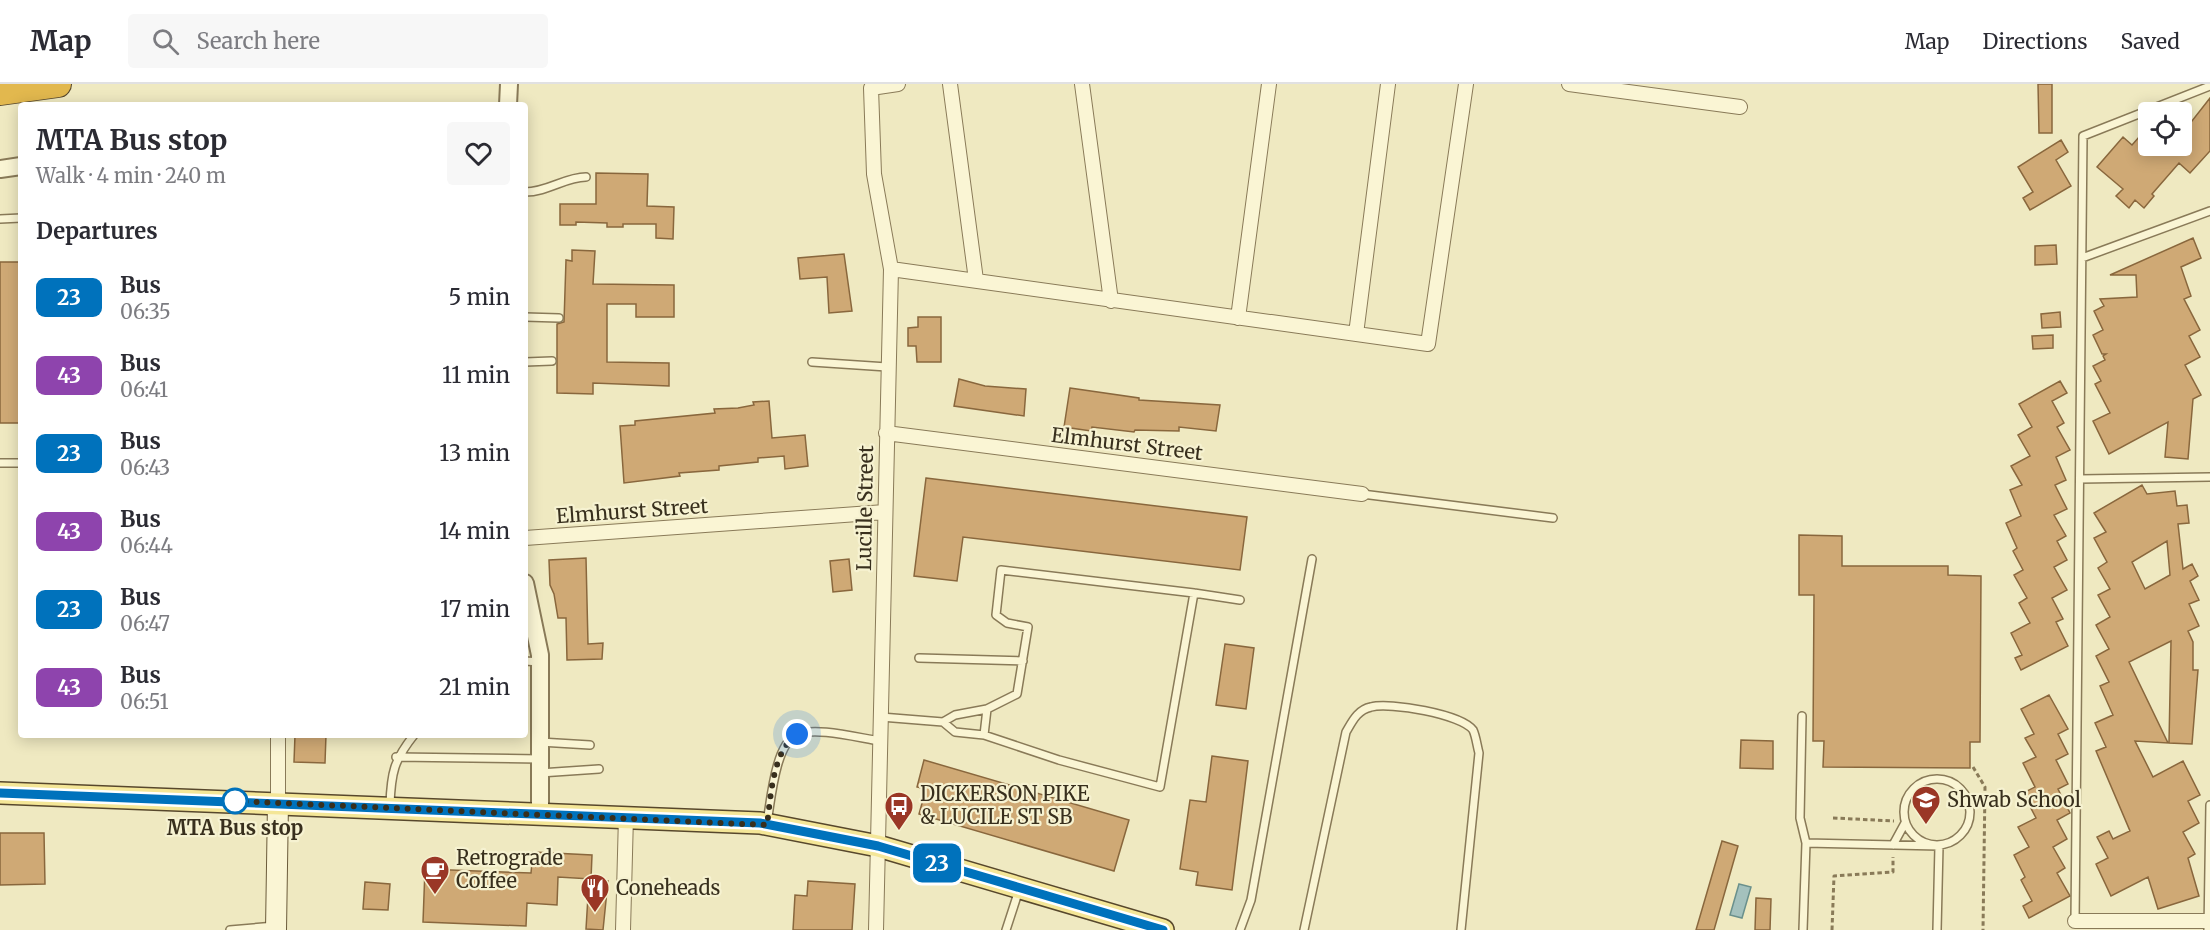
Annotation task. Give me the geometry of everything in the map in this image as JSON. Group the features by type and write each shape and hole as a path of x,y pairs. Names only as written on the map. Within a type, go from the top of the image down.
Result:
{"highway":[{"path":"0,92 58,84"}],"main road":[{"path":"0,793 626,816 767,825 878,846 1020,888 1117,923 1163,930"},
{"path":"276,928 278,802"}],"street":[{"path":"508,102 509,84"},
{"name":"Lucille Street","path":"876,930 891,269 874,174 871,88 898,84"},
{"path":"950,84 976,280"},
{"path":"1082,84 1111,301"},
{"path":"1238,318 1269,84"},
{"path":"1356,334 1388,84"},
{"path":"891,269 1428,344 1466,84"},
{"path":"1569,84 1740,106"},
{"path":"0,169 18,166"},
{"name":"Elmhurst Street","path":"886,433 1362,494"},
{"name":"Elmhurst Street","path":"528,538 885,512"},
{"path":"528,612 540,742 540,814"},
{"path":"278,738 278,802"},
{"path":"623,930 626,816"},
{"path":"2075,921 2209,924"}],"lane":[{"path":"2075,921 2083,136 2210,86"},
{"path":"528,192 539,192 559,186 574,177 586,177"},
{"path":"2082,258 2210,211"},
{"path":"0,219 18,218"},
{"path":"528,317 559,318"},
{"path":"528,362 552,361"},
{"path":"812,362 887,367"},
{"path":"0,463 18,464"},
{"path":"2080,479 2210,477"},
{"path":"1362,494 1553,518"},
{"path":"1240,930 1251,900 1312,559"},
{"path":"881,717 943,722 956,715 987,709 1017,694 1028,627 1006,622 996,615 1001,570 1240,600"},
{"path":"943,722 955,732 984,735 1059,760 1160,787 1194,593"},
{"path":"919,658 1023,661"},
{"path":"1304,930 1346,732 1356,714 1371,706 1435,712 1464,723 1473,731 1479,753 1461,930"},
{"path":"984,735 987,709"},
{"path":"1802,716 1800,818 1806,843 1803,930"},
{"path":"767,825 780,756 790,739 797,734 820,732 880,741"},
{"path":"390,807 391,783 396,758 412,738"},
{"path":"540,742 590,745"},
{"path":"396,758 598,770"},
{"path":"1806,843 1893,845 1939,846 1959,838 1970,819 1967,797 1960,788 1940,779 1919,784 1905,801 1905,823 1893,845"},
{"path":"2209,924 2210,805"},
{"path":"1905,823 1918,840 1939,846"},
{"path":"1937,930 1939,846"},
{"path":"1006,930 1020,888"},
{"path":"230,930 276,928"}],"path":[{"path":"1973,767 1985,787 1983,930"},
{"path":"1832,930 1834,876 1893,872 1894,819 1833,818"}],"water":[{"path":"1739,884 1751,887 1742,918 1730,915"}],"building":[{"path":"2038,84 2052,84 2052,133 2039,133"},
{"path":"2210,98 2210,151 2190,173 2179,163 2152,194 2154,196 2144,208 2135,200 2129,208 2116,196 2123,189 2097,167 2123,137 2132,145 2138,138 2138,156 2192,156 2192,121"},
{"path":"2061,140 2068,152 2056,160 2071,186 2030,210 2023,198 2033,192 2018,167"},
{"path":"596,173 648,174 647,206 674,207 673,239 656,238 656,224 623,224 623,227 607,227 607,223 576,222 576,225 560,225 560,204 596,204"},
{"path":"2193,238 2201,258 2181,267 2191,296 2184,299 2200,330 2189,336 2200,357 2185,365 2201,395 2193,399 2188,459 2165,457 2168,422 2109,454 2093,421 2110,413 2095,384 2101,381 2093,366 2105,360 2103,356 2106,354 2102,354 2093,335 2103,330 2094,311 2104,306 2100,299 2137,297 2136,275 2110,275"},
{"path":"2056,245 2057,264 2035,265 2035,246"},
{"path":"572,250 595,251 593,284 674,285 674,317 636,317 636,304 607,304 607,362 669,363 669,386 593,383 593,394 557,393 557,324 564,322 566,260 572,261"},
{"path":"844,254 852,311 829,313 827,277 800,279 798,258"},
{"path":"0,262 18,262 18,423 0,423"},
{"path":"2060,312 2061,327 2042,328 2041,314"},
{"path":"918,317 941,317 941,362 917,362 916,346 908,346 908,328 918,327"},
{"path":"2053,335 2053,348 2033,349 2032,336"},
{"path":"959,379 985,386 1026,389 1024,416 954,406"},
{"path":"2060,381 2067,393 2052,401 2064,423 2057,427 2070,450 2056,457 2066,480 2055,485 2067,509 2054,515 2066,536 2057,541 2067,560 2054,567 2067,590 2052,598 2063,619 2056,622 2068,646 2021,670 2015,658 2022,655 2011,633 2030,623 2019,603 2027,598 2014,575 2023,570 2013,551 2017,548 2006,523 2021,516 2010,490 2022,485 2011,466 2030,456 2018,435 2032,427 2019,404"},
{"path":"1070,388 1139,398 1139,400 1220,405 1216,431 1179,427 1179,431 1135,430 1134,432 1092,427 1091,431 1064,427"},
{"path":"769,401 772,438 805,435 808,466 785,469 784,456 758,458 758,462 719,466 719,470 679,473 680,476 624,483 620,426 635,425 635,421 715,413 714,409 738,408 754,405 753,402"},
{"path":"926,478 1247,517 1240,570 963,537 957,581 914,576"},
{"path":"2142,485 2147,494 2175,491 2177,506 2187,505 2189,523 2178,524 2183,569 2192,564 2198,576 2190,581 2199,600 2189,604 2199,626 2188,631 2193,642 2193,670 2198,670 2192,744 2169,743 2171,641 2129,662 2168,743 2135,741 2153,777 2183,761 2200,795 2188,801 2199,823 2183,832 2195,854 2188,858 2199,896 2158,909 2148,877 2111,896 2096,864 2108,858 2097,837 2109,831 2113,839 2130,831 2096,751 2106,747 2095,723 2113,715 2100,686 2109,682 2096,656 2109,649 2096,625 2110,617 2098,595 2110,589 2098,568 2107,562 2094,538 2106,532 2094,513","holes":["2167,541 2170,575 2145,589 2132,562"]},
{"path":"1799,535 1842,536 1842,566 1948,566 1948,575 1981,576 1980,742 1970,742 1970,768 1823,767 1824,741 1813,741 1814,595 1799,595"},
{"path":"586,558 588,644 603,643 602,659 567,660 566,618 558,618 550,585 549,560"},
{"path":"849,559 852,590 833,592 830,561"},
{"path":"1225,644 1254,648 1246,709 1216,705"},
{"path":"2049,695 2068,729 2058,734 2068,754 2056,760 2068,784 2058,789 2070,813 2057,820 2067,839 2053,847 2065,868 2057,873 2070,896 2029,918 2023,906 2032,901 2021,880 2025,877 2014,855 2029,847 2018,827 2036,818 2023,793 2035,787 2023,763 2036,757 2025,738 2034,734 2021,709"},
{"path":"295,738 326,738 325,763 294,762"},
{"path":"1741,740 1773,741 1773,769 1740,768"},
{"path":"1212,756 1248,761 1232,890 1196,885 1198,872 1180,869 1190,800 1206,802"},
{"path":"924,760 1129,820 1114,871 919,814 926,789 917,787"},
{"path":"0,833 44,833 45,884 0,885"},
{"path":"1722,841 1738,846 1714,930 1696,930"},
{"path":"533,852 592,855 591,879 558,877 557,905 527,903 526,926 423,922 425,869 531,873"},
{"name":"Coneheads","path":"589,880 608,881 603,930 586,929"},
{"path":"808,881 855,884 852,930 793,930 795,895 807,896"},
{"path":"365,882 390,884 388,910 363,909"},
{"path":"1756,898 1771,899 1770,930 1755,930"}],"bus line":[{"name":"23","path":"0,793 278,802 760,823 878,846 1163,930"}],"place":[{"name":"MTA Bus stop","path":"235,801"},
{"name":"Shwab School","path":"1926,826"},
{"name":"DICKERSON PIKE & LUCILE ST SB","path":"899,832"},
{"name":"Retrograde Coffee","path":"435,896"},
{"name":"Coneheads","path":"595,914"}],"route":[{"path":"235,801 626,816 767,825 780,756 790,739 797,734"}]}
